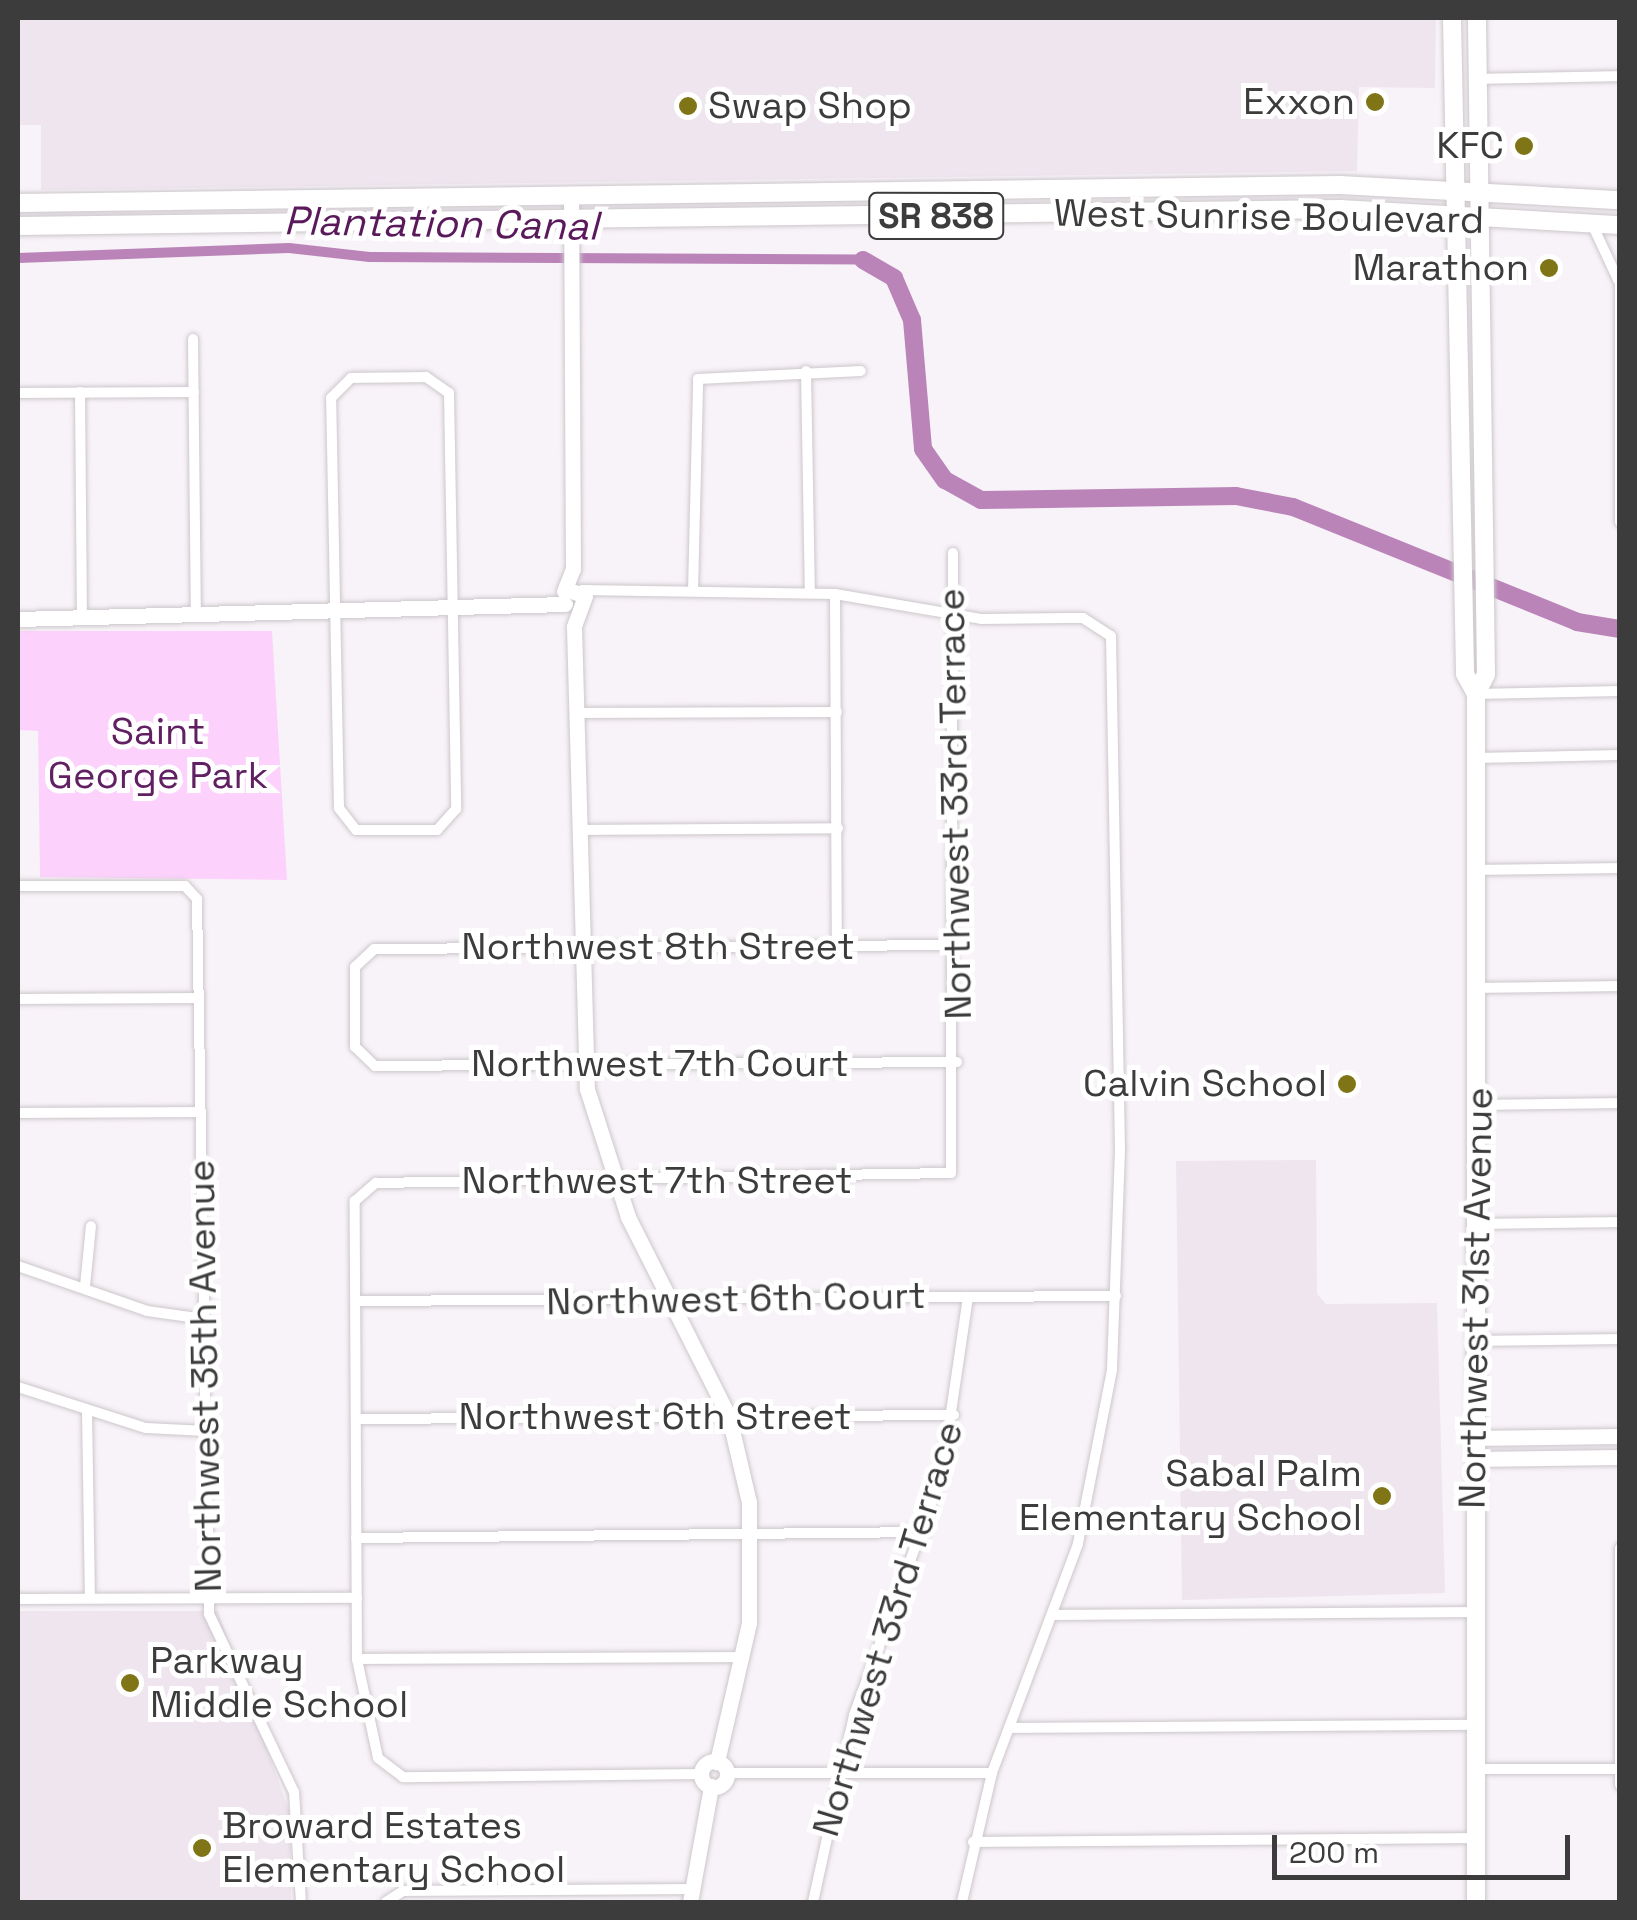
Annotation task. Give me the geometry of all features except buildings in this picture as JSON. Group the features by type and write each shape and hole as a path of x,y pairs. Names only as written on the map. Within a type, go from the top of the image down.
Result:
{"main road":[{"name":"Northwest 31st Avenue","path":"1452,18 1452,216 1463,462 1465,674 1476,694"},
{"name":"Northwest 31st Avenue","path":"1476,1902 1473,1438 1480,1224 1476,694 1486,674 1478,18"},
{"name":"West Sunrise Boulevard","path":"18,203 1452,189 1620,200"},
{"path":"117,225 130,217 272,212 286,200"},
{"name":"West Sunrise Boulevard","path":"18,226 571,230 1340,209 1620,225"},
{"path":"1463,462 1485,492"}],"street":[{"path":"1478,79 1620,76"},
{"path":"356,1301 358,1659 388,1772 706,1780 722,1767 742,1656 752,1534 729,1416 613,1181 584,1065 573,597 571,197"},
{"path":"1592,224 1619,281 1620,522"},
{"path":"193,339 196,617"},
{"path":"806,371 810,592"},
{"path":"694,591 698,379 861,371"},
{"path":"440,383 449,393 453,603 451,822 437,830 346,822 335,604 331,398 339,384 440,383"},
{"path":"80,392 82,618"},
{"path":"18,393 194,392"},
{"name":"Northwest 33rd Terrace","path":"951,1173 958,945 952,553"},
{"path":"18,619 196,617 335,604 532,602 694,591 810,592 952,615 1103,624 1112,636 1116,1296 1094,1478 1055,1615 992,1773 962,1902"},
{"path":"835,594 837,945"},
{"path":"1476,694 1620,691"},
{"path":"576,712 837,712"},
{"path":"1476,758 1620,756"},
{"path":"579,830 838,828"},
{"path":"1477,870 1620,868"},
{"name":"Northwest 35th Avenue","path":"18,886 193,890 199,998 208,1598 294,1792 301,1902"},
{"name":"Northwest 8th Street","path":"365,1062 354,1047 360,955 579,947 958,945"},
{"path":"1478,988 1620,986"},
{"path":"18,999 199,998"},
{"name":"Northwest 7th Court","path":"365,1062 957,1062"},
{"path":"1479,1105 1620,1103"},
{"path":"18,1113 201,1112"},
{"name":"Northwest 7th Street","path":"356,1301 362,1190 951,1173"},
{"path":"1480,1224 1620,1222"},
{"path":"85,1286 92,1226"},
{"path":"18,1266 85,1286 147,1311 204,1319"},
{"name":"Northwest 6th Court","path":"356,1301 1116,1296"},
{"name":"Northwest 33rd Terrace","path":"813,1902 838,1772 925,1532 954,1414 968,1297"},
{"path":"1476,1341 1620,1339"},
{"path":"18,1387 146,1428 206,1431"},
{"path":"88,1411 90,1598"},
{"name":"Northwest 6th Street","path":"356,1420 954,1414"},
{"path":"1473,1438 1620,1436"},
{"path":"1473,1458 1620,1457"},
{"path":"356,1538 925,1532"},
{"path":"1620,1548 1620,1785"},
{"path":"18,1599 357,1598"},
{"path":"1055,1615 1474,1612"},
{"path":"358,1659 742,1656"},
{"path":"1009,1728 1475,1725"},
{"path":"722,1767 992,1773"},
{"path":"1475,1769 1620,1769"},
{"path":"387,1900 691,1896 706,1780"},
{"path":"973,1842 1476,1838"}],"shaded area":[{"name":"Swap Shop","path":"18,18 1436,18 1435,88 1359,87 1357,171 41,190 41,125 18,125"},
{"path":"1316,1160 1317,1294 1326,1304 1437,1303 1445,1593 1182,1600 1176,1161"},
{"name":"Parkway Middle School","path":"18,1611 218,1611 290,1814 291,1902 18,1902"}],"green space":[{"name":"Saint George Park","path":"18,631 272,631 287,880 40,877 38,731 18,730"}],"waterway":[{"name":"Plantation Canal","path":"18,258 289,248 369,257 863,260"},
{"path":"863,260 894,278 912,320 923,449 945,480 981,500 1236,496 1293,507 1577,622 1620,629"}],"place":[{"name":"Exxon","path":"1375,102"},
{"name":"Swap Shop","path":"688,106"},
{"name":"KFC","path":"1524,146"},
{"name":"Marathon","path":"1549,268"},
{"name":"Calvin School","path":"1347,1084"},
{"name":"Sabal Palm Elementary School","path":"1382,1496"},
{"name":"Parkway Middle School","path":"130,1683"},
{"name":"Broward Estates Elementary School","path":"202,1848"}]}
